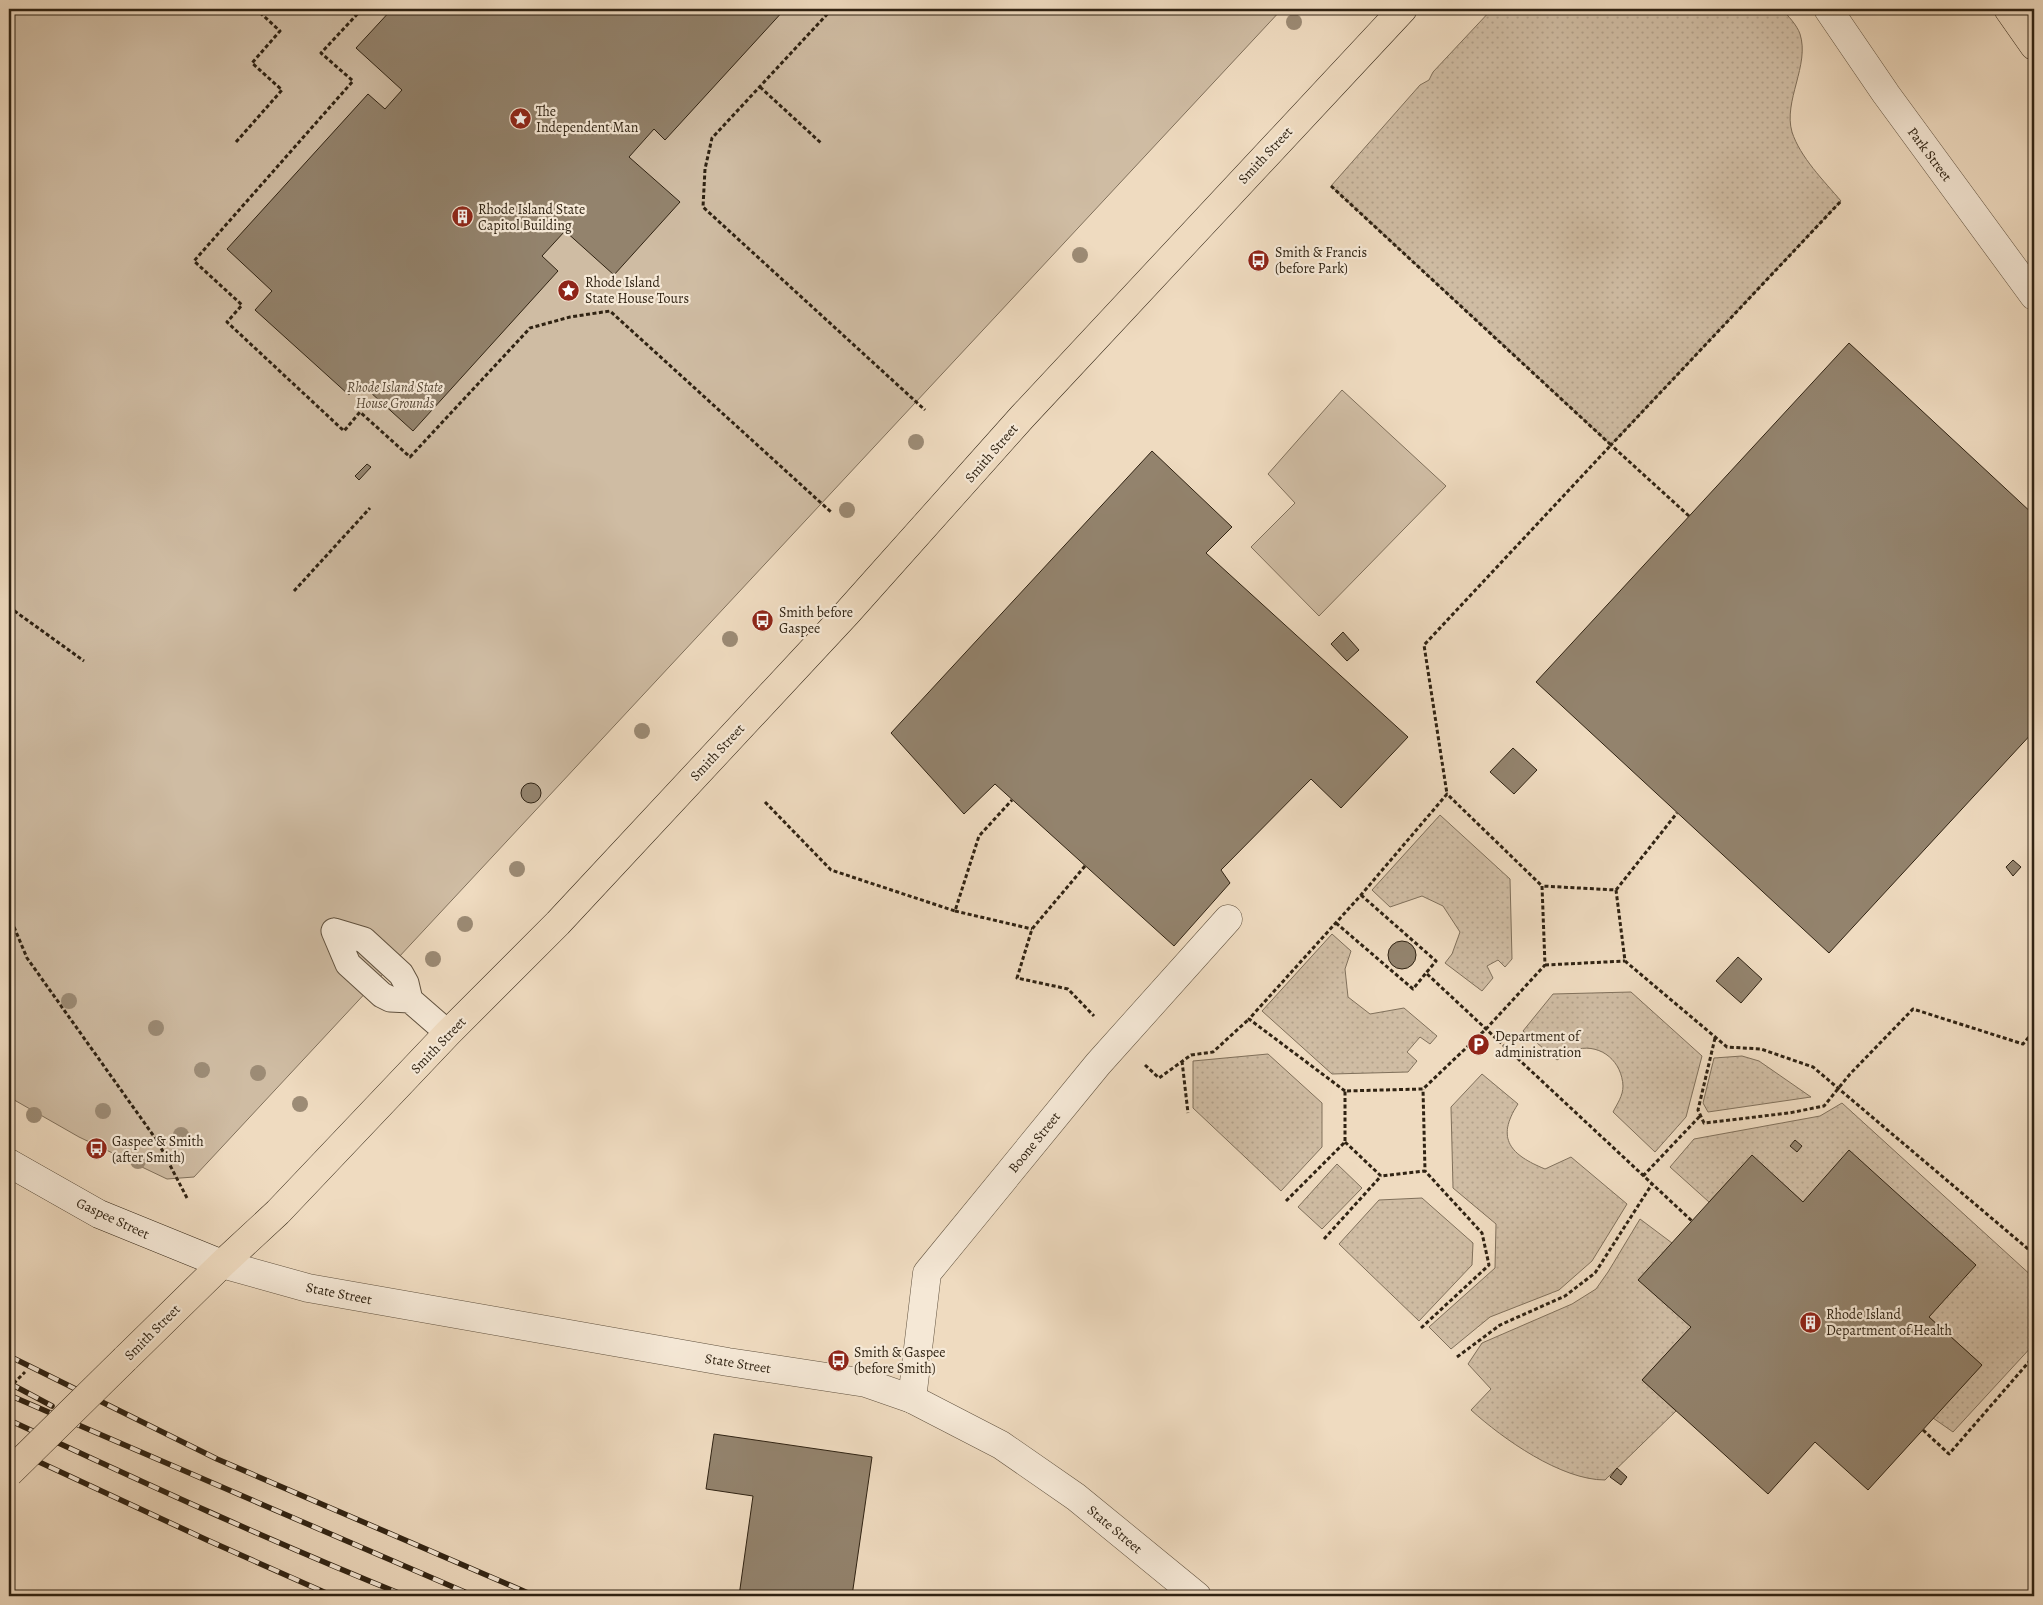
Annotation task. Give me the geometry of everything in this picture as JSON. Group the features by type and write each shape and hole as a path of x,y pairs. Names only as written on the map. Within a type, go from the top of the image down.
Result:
{"main road":[{"name":"Smith Street","path":"9,1473 222,1264 278,1212 448,1033 558,923 880,576 1035,403 1403,9"},
{"path":"2008,9 2034,46"}],"street":[{"name":"Park Street","path":"1828,9 1886,94 2034,296"},
{"name":"Boone Street","path":"912,1399 927,1273 1119,1041 1228,919"},
{"name":"Gaspee Street","path":"9,1163 99,1214 222,1264"},
{"name":"State Street","path":"222,1264 308,1288 718,1360 866,1383 912,1399 1001,1445 1076,1497 1197,1596"}],"lane":[{"path":"410,1000 448,1033"}],"path":[{"path":"236,142 282,90 252,63 280,31 256,9"},
{"path":"362,9 321,53 353,81 194,261 242,305 226,322 344,430 360,412 410,457 530,328 570,317 610,310 831,512"},
{"path":"832,9 712,138 705,169 703,208 925,410"},
{"path":"760,87 821,142"},
{"path":"1332,186 1689,516"},
{"path":"1616,890 1542,886 1447,794 1424,645 1841,200"},
{"path":"294,591 370,508"},
{"path":"9,607 84,661"},
{"path":"1085,866 1032,929 1017,978 1068,990 1159,1078 1191,1055 1214,1052 1249,1019 1361,895 1447,794"},
{"path":"955,911 979,836 1012,800"},
{"path":"764,802 831,870 955,911 1032,929"},
{"path":"1677,813 1616,890 1625,961 1727,1048 1761,1049 1813,1067 2034,1254"},
{"path":"1542,886 1545,966"},
{"path":"1336,923 1413,989 1436,961 1361,895"},
{"path":"9,915 27,958 158,1142 187,1198"},
{"path":"1249,1019 1345,1091 1423,1089 1486,1029 1545,966 1625,961"},
{"path":"1426,973 1692,1221"},
{"path":"1716,1038 1698,1110 1704,1123 1824,1106 1850,1074 1913,1009 2023,1044 2034,1031"},
{"path":"1182,1060 1188,1113"},
{"path":"1421,1328 1489,1265 1482,1233 1425,1171 1423,1089"},
{"path":"1286,1201 1345,1142 1345,1091"},
{"path":"1643,1176 1700,1116"},
{"path":"1345,1142 1381,1176"},
{"path":"1324,1239 1381,1176 1425,1171"},
{"path":"1457,1357 1500,1324 1565,1296 1595,1273 1652,1184"},
{"path":"1923,1430 1949,1454 2034,1356"},
{"path":"9,1388 24,1372"}],"green space":[{"name":"Rhode Island State House Grounds","path":"9,9 1282,9 194,1177 167,1179 79,1137 9,1097"},
{"path":"1492,9 1782,9 1795,24 1800,34 1802,58 1791,108 1792,132 1807,160 1841,201 1611,445 1331,186 1420,85 1429,80 1433,72"},
{"path":"1342,390 1446,486 1319,616 1251,547 1295,503 1268,474"},
{"path":"1440,815 1510,879 1512,959 1505,967 1498,960 1487,966 1493,978 1482,991 1445,963 1452,954 1460,932 1443,906 1422,896 1390,907 1372,890"},
{"path":"1332,934 1351,951 1345,969 1348,997 1370,1014 1404,1008 1437,1036 1430,1044 1420,1037 1407,1052 1417,1061 1408,1072 1332,1074 1262,1011"},
{"path":"1631,992 1702,1056 1686,1117 1655,1152 1613,1112 1623,1090 1622,1077 1615,1062 1603,1052 1587,1048 1567,1053 1557,1060 1523,1031 1553,994"},
{"path":"1268,1054 1322,1103 1322,1147 1281,1191 1193,1108 1193,1061"},
{"path":"1742,1056 1759,1061 1811,1097 1708,1112 1703,1103 1714,1058"},
{"path":"1482,1074 1518,1104 1511,1116 1507,1136 1515,1152 1533,1164 1545,1169 1571,1157 1627,1204 1592,1261 1559,1290 1490,1317 1451,1349 1429,1327 1495,1268 1496,1224 1453,1188 1451,1107"},
{"path":"1842,1103 2034,1278 2034,1344 1953,1432 1933,1418 1982,1365 1929,1317 1850,1151 1803,1202 1752,1156 1709,1202 1670,1167 1694,1139 1820,1116"},
{"path":"1337,1164 1362,1188 1322,1229 1298,1207"},
{"path":"1422,1198 1473,1243 1472,1265 1419,1321 1339,1244 1379,1200"},
{"path":"1640,1219 1672,1243 1639,1280 1691,1327 1642,1380 1676,1411 1605,1480 1588,1478 1570,1473 1534,1456 1499,1433 1471,1410 1491,1389 1468,1364 1482,1343 1572,1304 1596,1289"}],"building":[{"name":"Rhode Island State Capitol Building","path":"392,9 785,9 665,140 654,129 629,157 680,202 614,275 565,231 542,256 558,271 413,431 359,382 349,395 255,310 272,291 227,249 368,94 385,109 402,90 356,48"},
{"path":"1849,343 2034,515 2034,731 1829,953 1536,682"},
{"path":"1152,451 1232,527 1206,553 1408,737 1341,808 1311,779 1221,870 1230,883 1174,946 995,784 964,814 891,733"},
{"path":"367,464 371,467 359,480 355,476"},
{"path":"1343,632 1359,650 1347,661 1331,644"},
{"path":"1513,748 1537,770 1514,794 1490,772"},
{"path":"531,783 538,786 541,793 538,800 531,803 524,800 521,793 524,786"},
{"path":"2013,860 2021,867 2013,876 2006,867"},
{"path":"1402,941 1412,945 1416,955 1412,965 1402,969 1392,965 1388,955 1392,945"},
{"path":"1738,957 1762,979 1741,1003 1716,981"},
{"path":"1795,1140 1802,1146 1797,1152 1790,1146"},
{"name":"Rhode Island Department of Health","path":"1849,1150 1976,1265 1929,1317 1982,1365 1868,1490 1815,1442 1768,1494 1642,1380 1691,1327 1638,1280 1752,1155 1803,1202"},
{"path":"714,1434 872,1457 852,1596 739,1596 753,1496 706,1489"},
{"path":"1617,1468 1627,1477 1621,1485 1610,1477"}],"railway":[{"path":"9,1356 217,1459 535,1596"},
{"path":"9,1383 52,1406"},
{"path":"9,1395 474,1596"},
{"path":"9,1420 256,1533 406,1596"},
{"path":"9,1448 333,1596"}],"place":[{"name":"The Independent Man","path":"520,119"},
{"name":"Rhode Island State Capitol Building","path":"462,217"},
{"name":"Smith & Francis (before Park)","path":"1259,260"},
{"name":"Rhode Island State House Tours","path":"569,290"},
{"name":"Smith before Gaspee","path":"763,620"},
{"name":"Department of administration","path":"1479,1044"},
{"name":"Gaspee & Smith (after Smith)","path":"96,1149"},
{"name":"Rhode Island Department of Health","path":"1810,1322"},
{"name":"Smith & Gaspee (before Smith)","path":"838,1360"}]}
